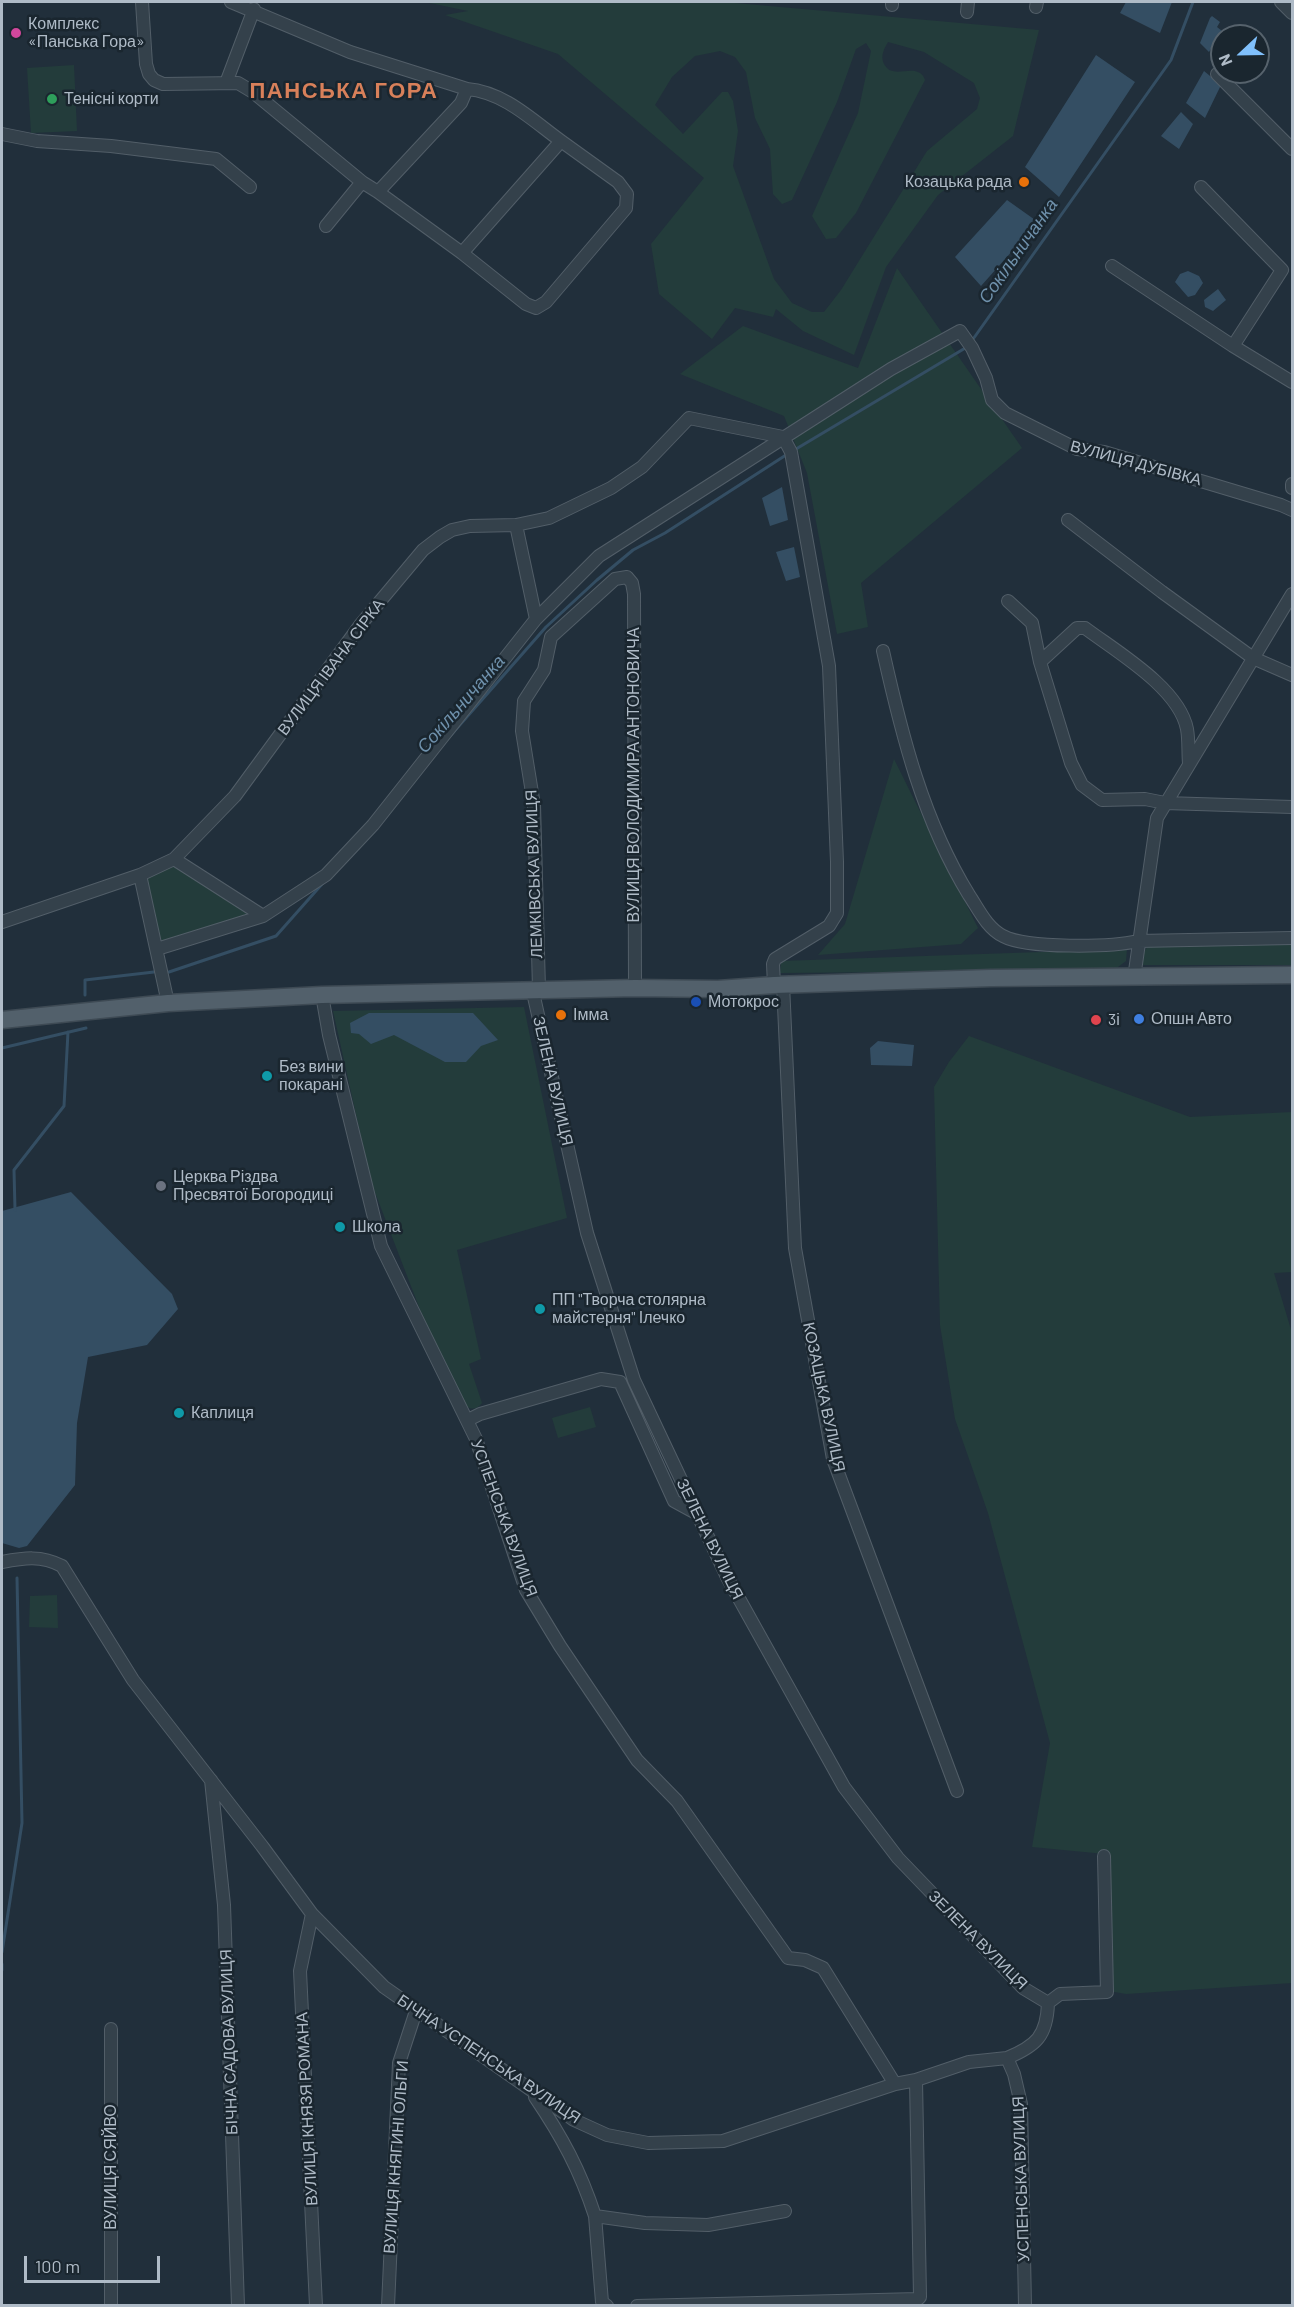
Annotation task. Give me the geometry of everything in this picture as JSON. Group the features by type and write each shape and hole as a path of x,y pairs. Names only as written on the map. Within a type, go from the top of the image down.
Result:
{"main road":[{"path":"2,1020 168,1003 322,995 635,988 718,989 778,984 991,978 1293,975"}],"street":[{"path":"142,2 146,64 154,80 167,84 238,83 253,92 362,182 462,253 526,304 536,308 546,302 627,208 627,194 618,182 498,96 483,90 467,89 350,52 254,9 231,2"},
{"path":"1281,2 1293,14"},
{"path":"226,83 254,9"},
{"path":"1227,84 1293,149"},
{"path":"378,192 460,103 467,89"},
{"path":"2,134 37,141 111,146 216,159 250,187"},
{"path":"462,253 561,141"},
{"path":"326,226 362,182"},
{"path":"1201,187 1282,270 1233,346"},
{"path":"1112,266 1233,346 1293,382"},
{"name":"ВУЛИЦЯ ДУБІВКА","path":"783,437 891,369 960,331 971,345 986,378 992,400 1005,412 1041,433 1077,449 1104,452 1293,510"},
{"name":"ВУЛИЦЯ ІВАНА СІРКА","path":"2,921 140,875 174,859 235,796 361,624 423,550 440,537 452,530 470,526 516,525 549,518 611,488 642,467 689,418 783,437"},
{"path":"157,950 263,916 326,875 373,825 536,619 599,556 783,437"},
{"name":"КОЗАЦЬКА ВУЛИЦЯ","path":"783,437 791,452 829,666 837,862 837,913 829,926 775,959 772,964 778,984 795,1248 833,1459 957,1791"},
{"path":"1068,520 1161,592 1253,658 1293,675"},
{"path":"516,525 536,619"},
{"name":"ВУЛИЦЯ ВОЛОДИМИРА АНТОНОВИЧА","path":"615,579 627,577 632,583 634,594 635,988"},
{"name":"ЛЕМКІВСЬКА ВУЛИЦЯ","path":"534,990 534,805 522,731 524,701 544,670 551,637 615,579"},
{"path":"1131,977 1135,971 1157,818 1293,594"},
{"path":"1008,601 1032,623 1040,662 1071,763 1082,785 1102,800 1145,798 1165,802 1293,807"},
{"path":"1040,662 1077,628 1085,628 1168,693 1180,712 1186,728 1189,762"},
{"path":"883,651 901,733 923,801 951,865 986,923 1002,936 1021,943 1118,945 1138,941 1293,938"},
{"path":"174,859 263,916"},
{"path":"140,875 168,1003"},
{"name":"ЗЕЛЕНА ВУЛИЦЯ","path":"534,990 586,1233 634,1380 727,1577 844,1787 906,1866 1023,1988 1048,2003"},
{"name":"УСПЕНСЬКА ВУЛИЦЯ","path":"322,995 329,1035 381,1246 468,1420 526,1590 560,1646 637,1760 677,1801 788,1958 805,1960 823,1968 895,2084"},
{"path":"468,1420 480,1414 601,1380 620,1382 634,1380"},
{"path":"620,1382 674,1501 696,1514"},
{"path":"2,1562 37,1557 62,1566 132,1680 211,1779 312,1914"},
{"name":"БІЧНА САДОВА ВУЛИЦЯ","path":"211,1779 224,1905 238,2306"},
{"path":"1007,2058 1032,2046 1041,2037 1048,2003 1060,1994 1107,1992 1104,1857"},
{"name":"БІЧНА УСПЕНСЬКА ВУЛИЦЯ","path":"312,1914 384,1987 532,2093 574,2120 607,2134 648,2143 713,2142 735,2139 895,2084 916,2080 969,2062 1007,2058"},
{"name":"ВУЛИЦЯ КНЯЗЯ РОМАНА","path":"312,1914 300,1971 316,2306"},
{"name":"ВУЛИЦЯ КНЯГИНІ ОЛЬГИ","path":"388,2306 399,2063 416,2011"},
{"name":"ВУЛИЦЯ СЯЙВО","path":"111,2029 111,2306"},
{"name":"УСПЕНСЬКА ВУЛИЦЯ","path":"1007,2058 1014,2074 1021,2104 1025,2306"},
{"path":"637,2306 918,2299 920,2297 916,2080"},
{"path":"532,2093 562,2137 577,2166 595,2217 602,2302 607,2306"},
{"path":"595,2217 645,2223 708,2225 785,2211"}],"green space":[{"path":"425,2 724,2 1039,30 1013,136 938,195 886,267 854,355 803,331 776,309 773,317 735,308 712,339 659,294 651,244 704,178 558,54 445,15 468,11","holes":["888,42 924,52 974,83 980,98 977,109 927,151 841,290 824,312 812,312 792,303 774,279 733,166 738,131 733,101 728,92 722,92 683,134 655,105 672,77 695,56 720,51 735,57 746,72 755,118 770,149 773,194 782,204 792,200 837,102 856,49 866,43 871,51 858,113 812,216 826,239 836,238 856,213 925,80 916,71 896,72 887,68 882,58 885,47"]},
{"name":"Тенісні корти","path":"74,65 77,131 31,133 27,68"},
{"path":"897,268 1022,448 861,583 868,627 837,634 807,473 784,416 680,374 743,326 858,368"},
{"path":"894,759 978,928 961,944 818,955 845,924"},
{"path":"171,863 255,917 161,945 145,883 149,874"},
{"path":"1292,945 1292,965 1142,965 1141,956 1148,946"},
{"path":"1127,949 1126,961 1114,970 780,973 781,961"},
{"path":"524,1007 567,1218 457,1250 481,1359 469,1364 482,1403 472,1409 465,1405 424,1320 371,1182 333,1011"},
{"path":"969,1036 1190,1117 1292,1112 1292,1272 1274,1273 1292,1333 1292,1983 1126,1994 1109,1991 1105,1854 1032,1847 1050,1743 988,1513 955,1419 940,1325 934,1087"},
{"path":"590,1407 596,1427 558,1438 552,1418"},
{"path":"57,1595 58,1628 29,1627 30,1596"}],"water":[{"path":"1126,2 1172,2 1160,33 1120,13"},
{"path":"1212,16 1220,22 1210,24 1209,52 1200,43"},
{"path":"1096,55 1135,82 1059,197 1025,167"},
{"path":"1204,71 1210,76 1210,84 1221,85 1205,118 1186,103"},
{"path":"1181,112 1193,124 1179,149 1161,136"},
{"path":"1007,200 1038,222 981,286 955,257"},
{"path":"1188,271 1199,276 1203,283 1195,295 1188,297 1175,282 1180,274"},
{"path":"1218,289 1226,300 1213,311 1205,307 1204,300"},
{"path":"782,487 788,520 770,526 762,498"},
{"path":"794,547 800,577 786,581 776,552"},
{"path":"369,1013 473,1013 498,1040 481,1046 466,1062 445,1062 394,1035 371,1044 359,1034 351,1033 350,1023"},
{"path":"878,1041 914,1045 912,1066 871,1065 870,1048"},
{"path":"71,1192 172,1294 178,1309 147,1345 88,1357 77,1423 75,1485 27,1546 19,1548 2,1543 2,1211"}],"waterway":[{"name":"Сокільничанка","path":"971,342 1171,60 1193,2"},
{"name":"Сокільничанка","path":"796,449 967,347"},
{"name":"Сокільничанка","path":"451,735 546,627 597,580 633,550 665,533 786,455"},
{"name":"Сокільничанка","path":"169,972 276,936 323,883"},
{"path":"85,995 85,980 154,972"},
{"path":"2,1048 86,1028"},
{"path":"15,1210 14,1170 64,1106 68,1032"},
{"path":"2,1952 22,1823 17,1578"},
{"path":"2,1964 2,1970"}],"place":[{"name":"Комплекс «Панська Гора»","path":"16,33"},
{"name":"Тенісні корти","path":"52,99"},
{"name":"Козацька рада","path":"1024,182"},
{"name":"Мотокрос","path":"696,1002"},
{"name":"Імма","path":"561,1015"},
{"name":"Опшн Авто","path":"1139,1019"},
{"name":"3і","path":"1096,1020"},
{"name":"Без вини покарані","path":"267,1076"},
{"name":"Церква Різдва Пресвятої Богородиці","path":"161,1186"},
{"name":"Школа","path":"340,1227"},
{"name":"ПП \"Творча столярна майстерня\" Ілечко","path":"540,1309"},
{"name":"Каплиця","path":"179,1413"}],"district":[{"name":"ПАНСЬКА ГОРА","path":"344,91"}]}
